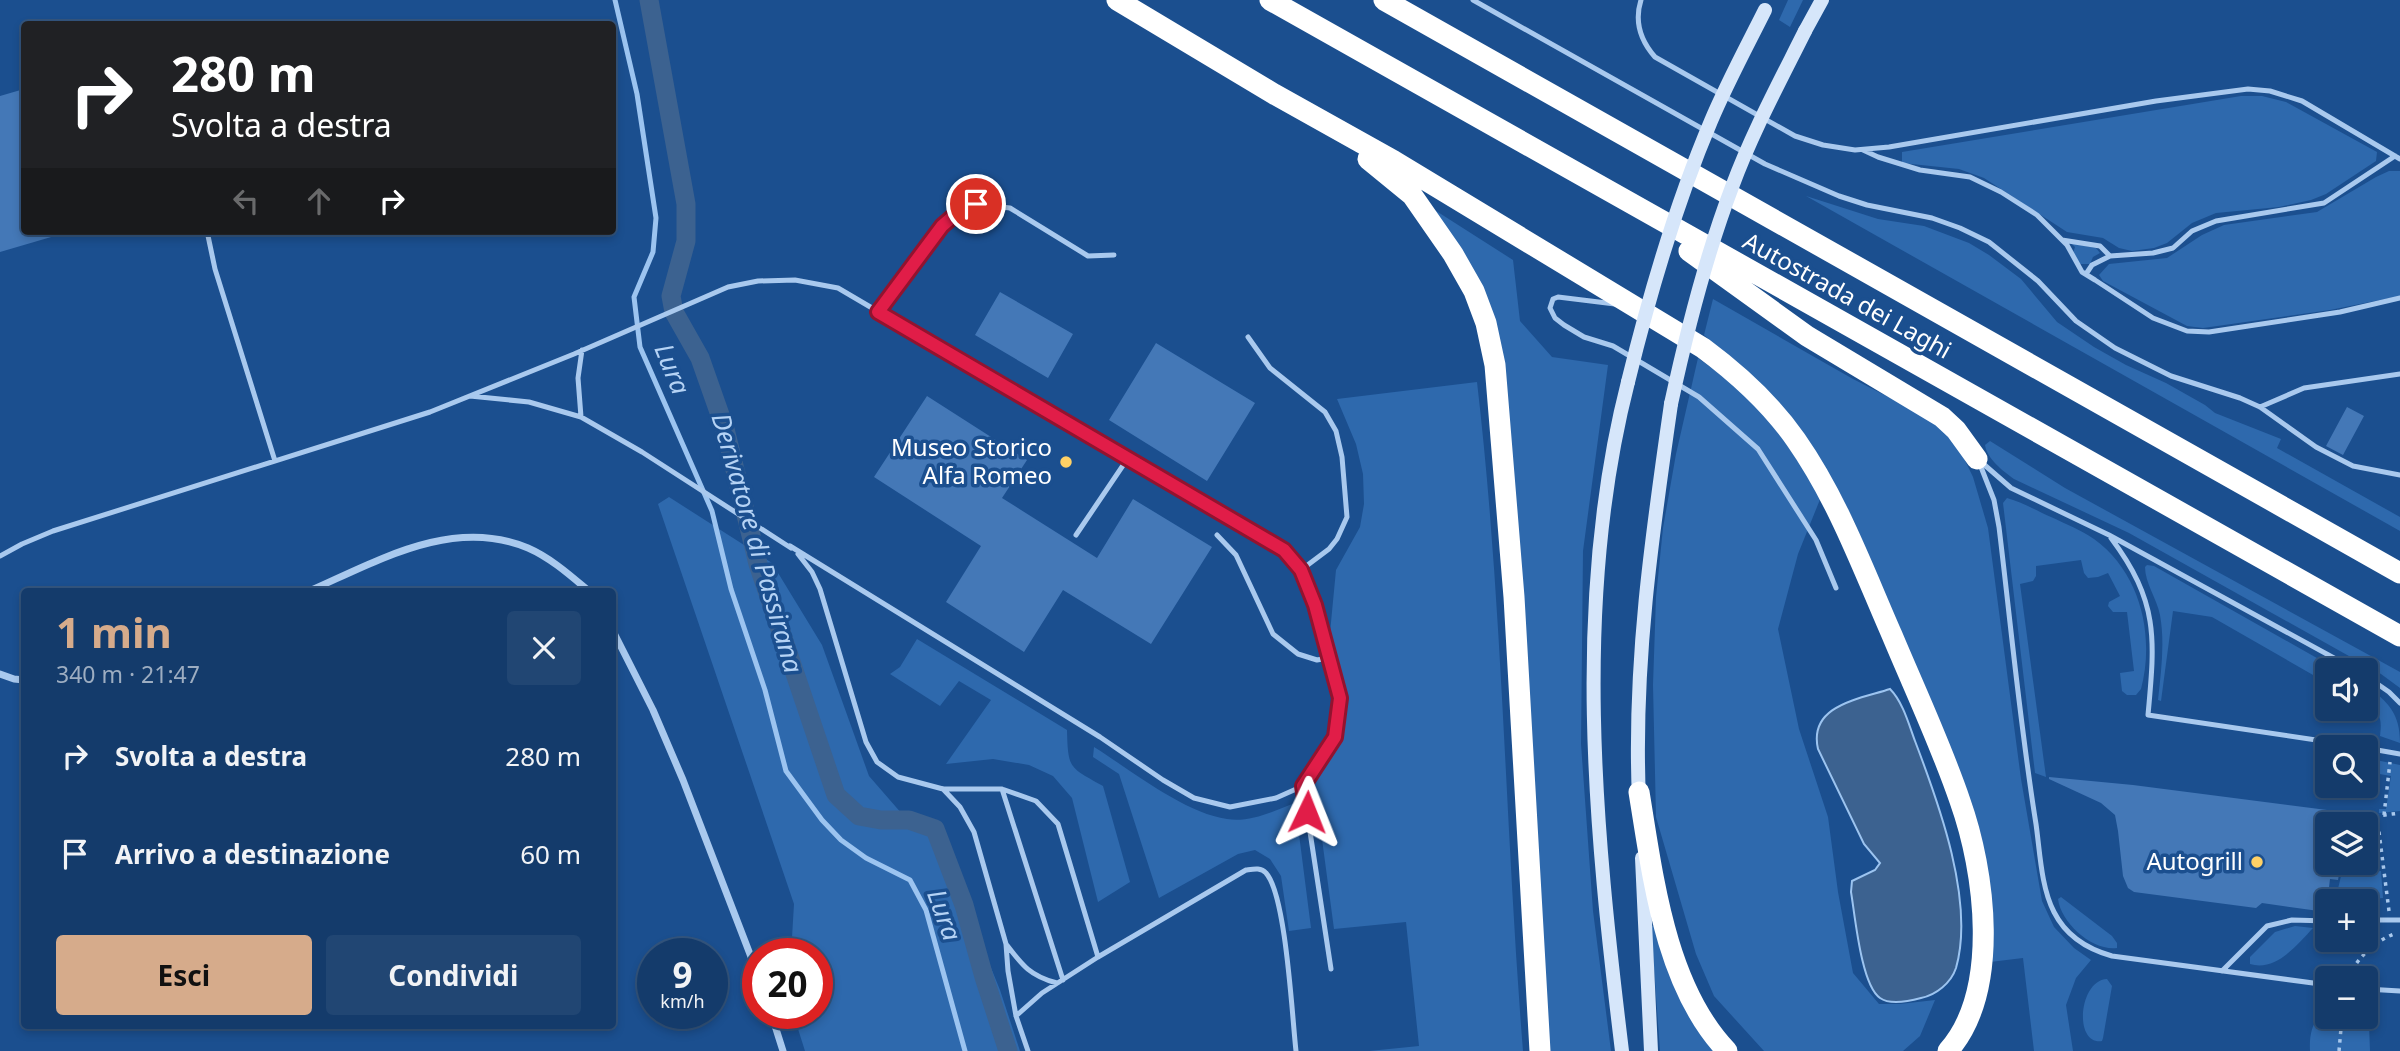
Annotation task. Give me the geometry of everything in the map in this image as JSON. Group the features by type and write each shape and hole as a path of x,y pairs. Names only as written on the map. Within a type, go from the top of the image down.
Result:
{"highway":[{"path":"1117,0 1274,94 1394,161 1703,348 1749,384 1795,438 1818,473 1840,515 1961,803 1980,886 1982,956 1979,984 1970,1016 1948,1051"},
{"name":"Autostrada dei Laghi","path":"1270,0 2400,636"},
{"name":"Autostrada dei Laghi","path":"1384,0 2400,573"},
{"path":"1274,94 1378,165 1412,195 1453,254 1474,291 1486,323 1494,365 1514,597 1540,1051"},
{"path":"1621,199 1731,283 1807,336 1942,417 1956,430 1978,459"},
{"path":"1639,792 1656,892 1672,948 1687,988 1704,1021 1727,1051"}],"main road":[{"path":"1651,1051 1639,792 1640,656 1650,546 1671,404 1698,290 1732,185 1753,136 1822,0"},
{"path":"1622,1051 1606,914 1596,780 1595,607 1602,523 1617,423 1668,232 1712,117 1768,5"}],"street":[{"path":"316,588 387,555 461,537 499,538 529,549 562,569 585,588"},
{"path":"616,637 653,710 678,768 744,938"},
{"path":"0,674 21,680"},
{"path":"776,1029 783,1051"}],"lane":[{"path":"1473,0 1765,164 1839,196 1867,205 1932,218 1989,242 2038,281 2076,321 2115,348 2171,376 2260,407 2316,447 2353,466 2400,475"},
{"path":"1641,0 1640,31 1644,43 1655,57 1796,136 1824,145 1861,149 1889,146 2156,101 2248,89 2270,91 2302,101 2398,158 2324,203 2216,221 2192,231 2173,248 2153,253 2110,256 2092,265 2085,274"},
{"path":"1861,149 1920,170 1970,177 2001,192 2037,215 2062,240 2085,274 2153,318 2187,331 2208,332 2313,317 2400,298"},
{"path":"878,312 942,226 957,213 976,204 1010,208 1088,256 1114,255"},
{"path":"208,235 215,269 275,461"},
{"path":"2062,240 2100,246 2110,256"},
{"path":"0,558 53,531 429,412 467,396 582,350 710,293 758,281 794,280 838,288 1284,550 1301,570 1315,605 1340,698 1335,737 1303,786 1276,798 1230,807 1194,797 673,471 581,417 529,402 467,396"},
{"path":"1639,307 1558,298 1553,299 1550,308 1555,318 1584,337 1613,346 1699,397 1758,449 1816,540 1836,588"},
{"path":"1248,337 1270,368 1325,412 1336,431 1342,457 1346,517 1338,538 1329,549 1301,570"},
{"path":"581,417 578,378 582,350"},
{"path":"2260,407 2304,388 2400,374"},
{"path":"1076,535 1128,458"},
{"path":"1978,459 2011,488 2109,535 2334,658"},
{"path":"1978,459 1994,500 1999,527 2032,797 2044,876 2053,911 2067,932 2099,953 2315,983"},
{"path":"1217,535 1236,555 1273,634 1298,654 1317,660 1328,658"},
{"path":"2109,535 2130,563 2143,590 2152,621 2154,655 2148,715 2315,740"},
{"path":"790,546 812,572 820,589 866,742 877,762 898,777 943,789 1002,789 1036,802 1058,824 1098,957"},
{"path":"2378,684 2400,703"},
{"path":"2378,749 2400,754"},
{"path":"1303,786 1331,969"},
{"path":"943,789 960,807 974,832 1006,944 1016,1016 1028,1051"},
{"path":"1002,789 1060,981"},
{"path":"1016,1016 1042,993 1098,957 1246,870 1258,869 1266,872 1279,899 1296,1051"},
{"path":"2222,971 2267,926 2292,920 2315,921"},
{"path":"2378,920 2400,920"},
{"path":"1006,944 1023,966 1038,978 1060,981"},
{"path":"2378,990 2400,991"}],"path":[{"path":"2384,816 2392,752"},
{"path":"2355,966 2379,941 2394,934 2386,899 2377,816 2400,813"},
{"path":"2339,1051 2341,1029"}],"shaded area":[{"path":"1788,0 1803,0 1790,27 1779,20"},
{"path":"2241,96 2262,96 2286,102 2377,152 2376,161 2326,194 2311,200 2279,207 2216,213 2192,223 2167,243 2132,251 2119,248 2103,238 2067,232 1984,178 1959,169 1902,163 1902,152"},
{"path":"2389,171 2400,171 2400,296 2330,310 2203,328 2187,326 2103,281 2099,275 2109,264 2167,258 2202,235 2224,225 2317,212"},
{"path":"1806,196 1878,219 1924,226 1969,243 2021,279 2057,322 2094,347 2166,383 2215,413 2281,439 2277,448 2400,517 2400,531"},
{"path":"1419,200 1513,260 1520,321 1552,357 1608,365 1583,551 1581,744 1593,911 1611,1051 1548,1051 1502,363"},
{"path":"2071,243 2096,248 2100,253 2093,257 2090,264 2079,264 2073,253 2075,247"},
{"path":"1713,299 1853,379 1928,417 1959,448 1973,477 1988,528 2021,779 2042,901 2054,927 2074,948 2091,960 2076,978 2066,1005 2073,1051 2034,1051 2023,958 1990,962 1990,927 1873,566 1838,492 1739,365 1704,335"},
{"path":"1698,358 1754,403 1781,437 1821,497 1798,554 1778,629 1799,729 1828,817 1853,973 1879,1004 1935,1000 1920,1036 1903,1051 1764,1051 1714,996 1696,954 1656,817 1653,685 1656,597 1663,528 1676,454"},
{"path":"1477,382 1493,549 1523,1051 1369,1051 1419,1046 1406,922 1334,929 1314,779 1339,737 1343,695 1329,643 1336,570 1360,527 1364,504 1363,474 1356,444 1337,399"},
{"path":"1990,441 2065,488 2375,658 2352,658 2129,533 2014,479 1996,464 1985,445"},
{"path":"669,497 772,563 822,645 869,776 909,822 940,842 1000,990 1020,1051 805,1051 798,1029 833,1029 833,938 792,938 794,904 658,504"},
{"path":"2007,498 2079,530 2110,553 2133,587 2145,627 2145,669 2141,689 2136,695 2127,695 2122,691 2120,673 2134,671 2127,612 2113,612 2108,606 2109,602 2120,596 2108,573 2088,578 2081,560 2036,566 2033,581 2020,584 2046,777 2035,773 2003,503"},
{"path":"2154,566 2317,658 2315,676 2212,617 2173,611 2161,701 2158,700 2162,636 2158,609 2145,567"},
{"path":"917,639 1067,730 1068,753 1073,766 1103,786 1130,882 1098,902 1072,798 1053,776 1029,765 993,759 946,764 991,700 959,681 940,706 890,674 900,667"},
{"path":"2378,660 2400,672 2400,688 2378,672"},
{"path":"1890,689 1905,714 1944,823 1958,884 1961,914 1961,942 1951,979 1932,994 1900,1002 1880,998 1873,991 1868,979 1857,932 1852,881 1875,870 1880,863 1864,844 1818,749 1817,734 1828,713 1839,706"},
{"path":"2378,696 2387,703 2395,716 2400,743 2380,736"},
{"path":"1094,747 1176,800 1210,815 1244,819 1295,803 1311,928 1289,931 1281,876 1270,859 1255,850 1238,854 1159,898 1119,774 1093,757"},
{"path":"2378,760 2400,765 2400,811 2379,813 2379,809 2386,809 2391,776 2378,774"},
{"path":"2378,871 2381,871 2383,898 2378,898 2378,889 2338,889 2341,875 2378,875"},
{"path":"2061,897 2112,936 2117,948 2098,945 2079,934 2060,908 2058,899"},
{"path":"1651,926 1655,926 1714,1051 1660,1051"},
{"path":"2295,926 2313,928 2286,955 2269,964 2250,964 2250,957 2275,932"},
{"path":"2107,979 2112,986 2102,1041 2093,1040 2083,1023 2085,1000 2098,982"},
{"path":"2315,1023 2315,1029 2369,1029 2370,1051 2310,1051"}],"building":[{"path":"21,90 21,235 58,235 0,252 0,96"},
{"path":"1000,292 1073,334 1048,378 975,335"},
{"path":"1156,343 1255,403 1207,481 1109,420"},
{"path":"927,396 1027,460 1002,498 1097,558 1133,499 1212,547 1151,644 1063,590 1024,652 946,602 981,546 874,477"},
{"path":"2347,407 2364,416 2343,455 2326,446"},
{"path":"2049,779 2133,785 2343,812 2315,812 2315,875 2339,875 2338,880 2330,879 2329,889 2315,889 2315,910 2262,903 2256,908 2134,892 2128,888 2123,876 2115,815 2101,803"}],"waterway":[{"name":"Lura","path":"615,0 637,94 656,218 653,252 634,297 640,347 712,511 731,589 765,690 786,771 822,820 841,840 866,858 910,880 926,910 965,1051"},
{"name":"Derivatore di Passirana","path":"649,0 686,204 686,241 671,296 674,312 700,358 725,429 758,564 836,795 859,816 881,820 909,820 935,829 964,905 1008,1051"}],"place":[{"name":"Museo Storico Alfa Romeo","path":"1066,462"},
{"name":"Autogrill","path":"2257,862"}],"route":[{"path":"976,204 957,213 942,226 878,312 1284,550 1301,570 1315,605 1340,698 1335,737 1303,786 1307,812"}]}
